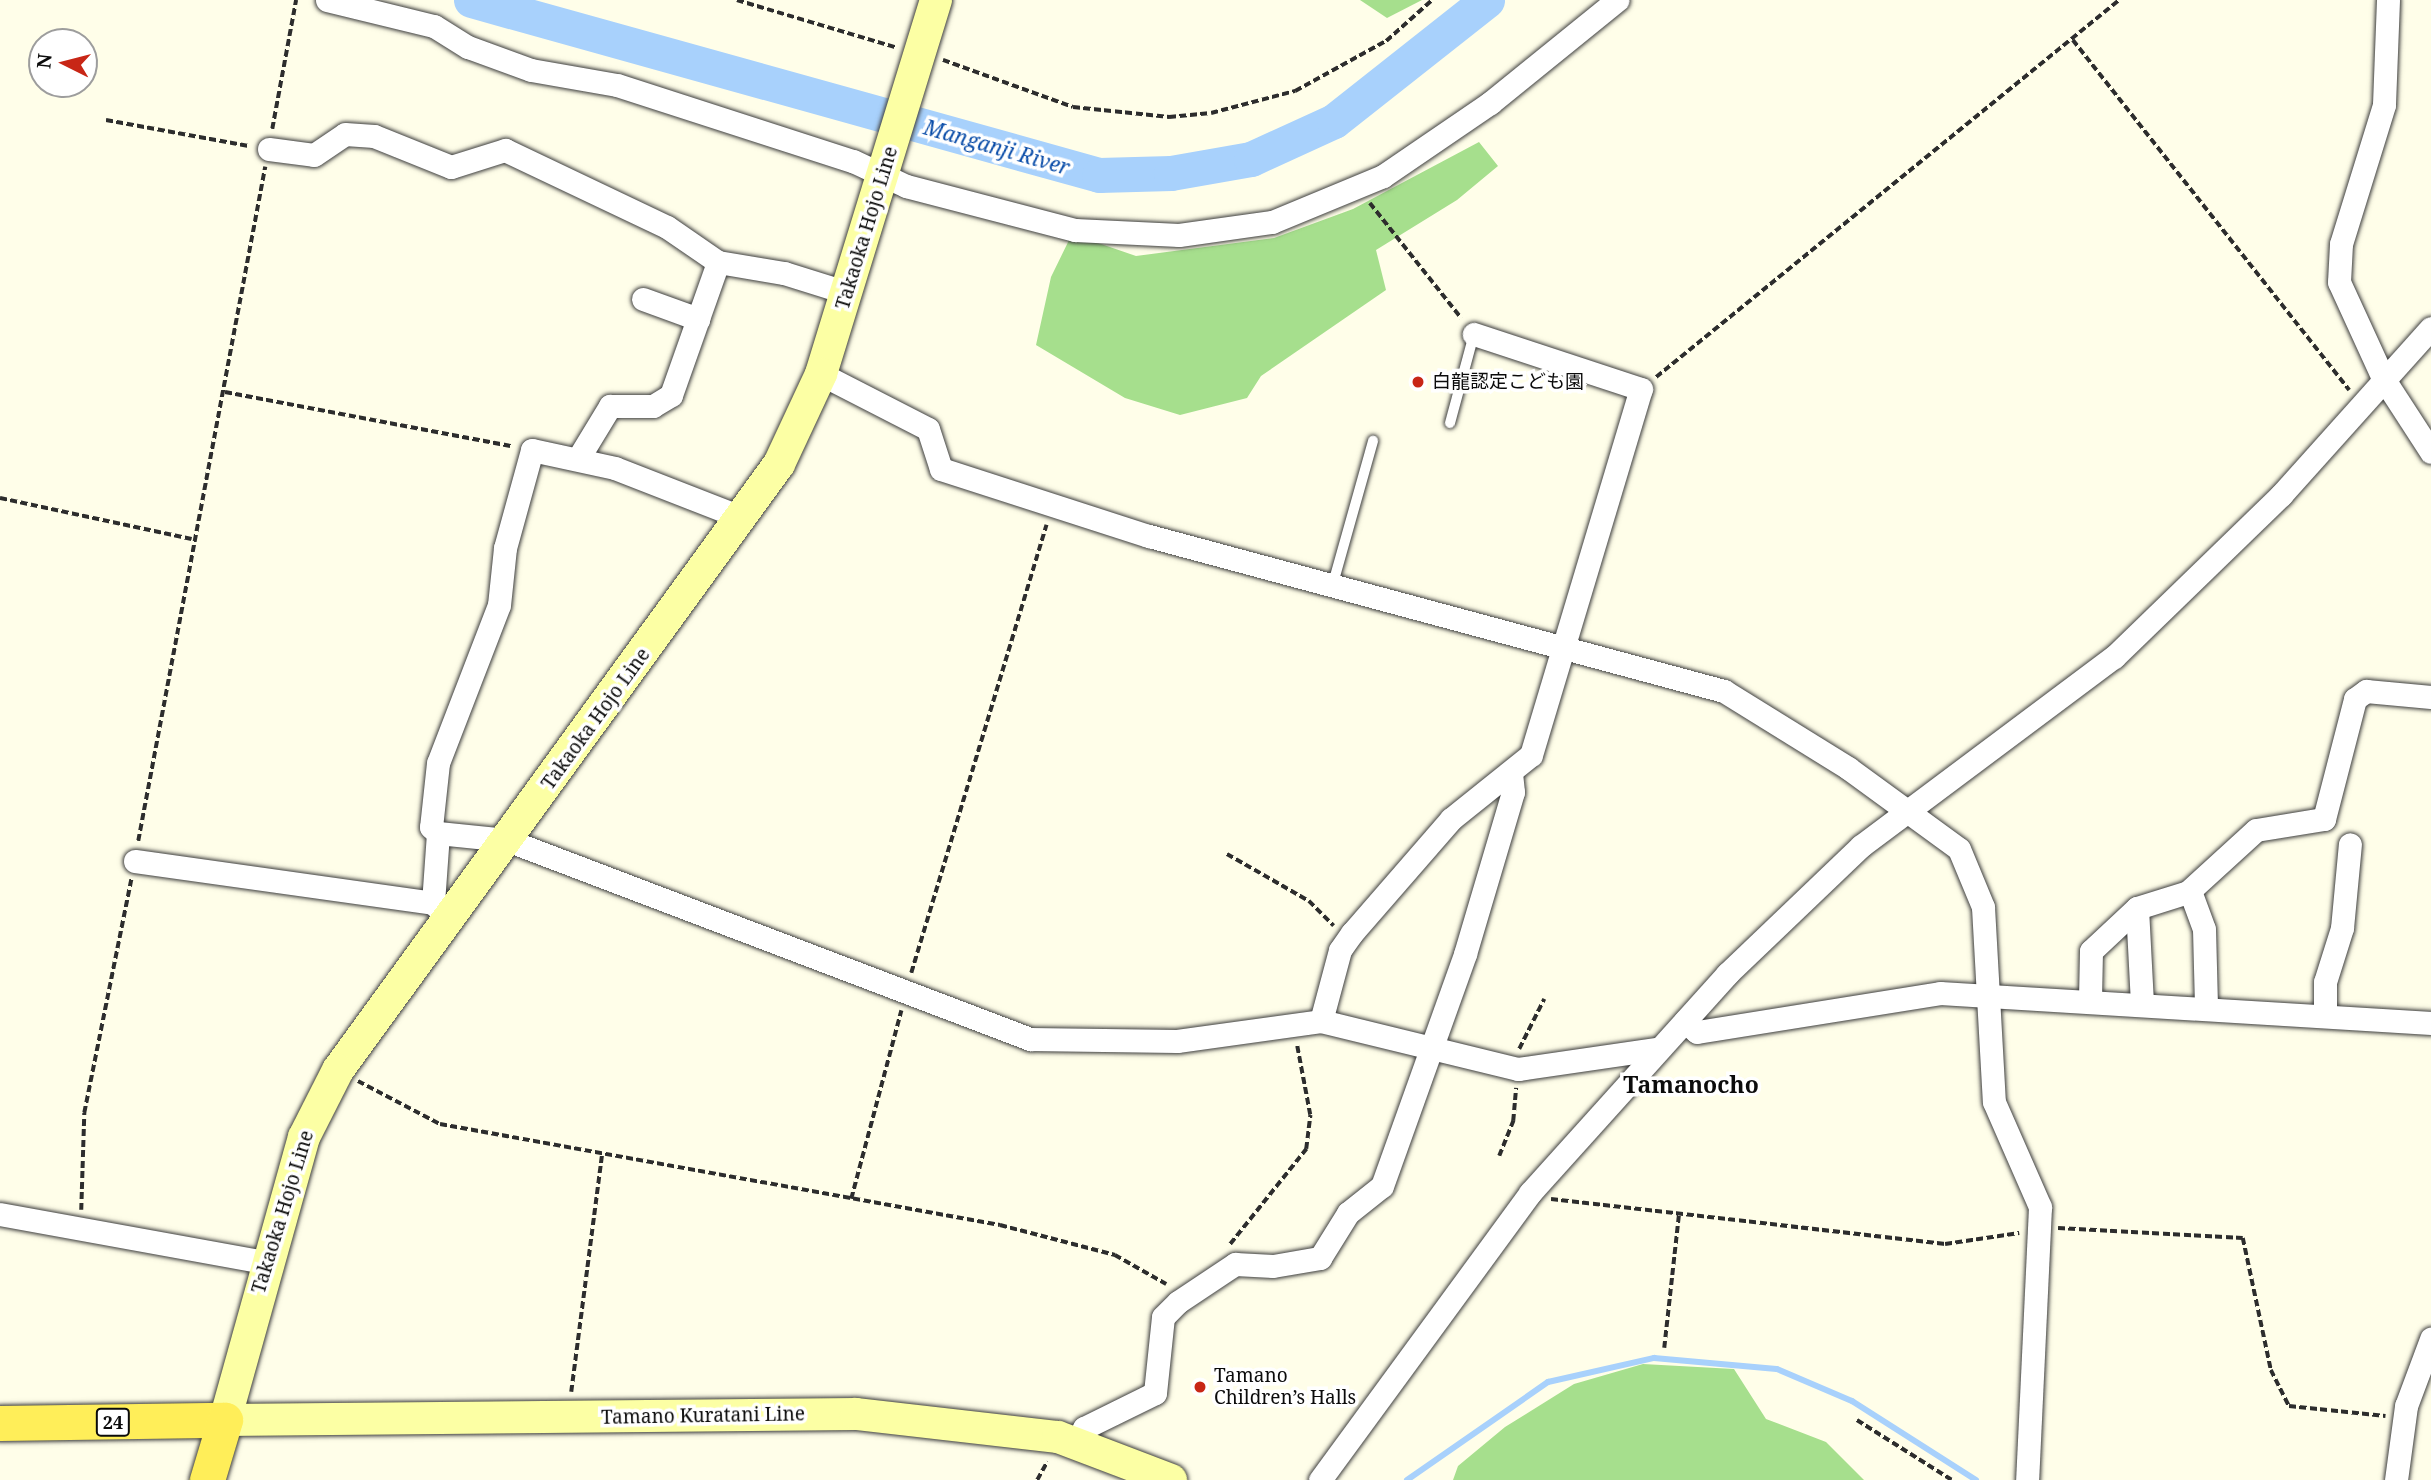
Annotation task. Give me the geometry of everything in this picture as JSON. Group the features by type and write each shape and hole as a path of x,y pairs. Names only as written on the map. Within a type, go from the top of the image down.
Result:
{"main road":[{"name":"Takaoka Hojo Line","path":"225,1420 265,1262 304,1137 338,1070 441,910 507,840 743,518 779,464 821,374 936,0"},
{"name":"Tamano Kuratani Line","path":"225,1420 568,1419 856,1414 985,1424 1077,1442 1171,1480"},
{"name":"24","path":"0,1423 225,1420"},
{"path":"207,1480 225,1420"}],"street":[{"path":"327,0 434,26 457,42 531,70 617,85 1030,220 1113,234 1179,235 1272,222 1357,188 1416,156 1617,0"},
{"path":"2388,0 2384,105 2341,244 2339,282 2384,378 2431,452"},
{"path":"269,149 314,155 345,134 374,136 451,167 505,150 526,155 667,227 718,262 783,272 848,293"},
{"path":"579,457 610,406 653,405 671,396 718,262"},
{"path":"643,299 698,319"},
{"path":"1320,1480 1530,1193 1655,1049 1795,905 1906,812 2115,657 2281,495 2431,328"},
{"path":"1321,1021 1348,939 1451,819 1531,755 1641,389 1474,334"},
{"path":"821,374 928,429 941,469 1052,505 1332,587 1561,650 1724,691 1959,849 1972,873 1983,907 1992,997 1994,1102 2040,1207 2027,1480"},
{"path":"743,518 579,457 532,450 505,548 499,605 438,763 432,827 438,833 507,840 1030,1039 1177,1041 1321,1021 1518,1069 1655,1049"},
{"path":"2090,999 2091,951 2137,908 2190,891 2241,838 2324,819 2355,699 2366,691 2431,697"},
{"path":"1077,1442 1084,1428 1155,1393 1163,1317 1183,1298 1212,1275 1245,1261 1273,1266 1320,1258 1348,1213 1382,1186 1432,1050 1497,851 1516,780 1511,773"},
{"path":"135,861 441,910 438,833"},
{"path":"2325,1016 2325,982 2342,928 2350,844"},
{"path":"2190,891 2204,929 2206,1007"},
{"path":"2137,908 2142,1003"},
{"path":"1685,1021 1697,1032 1924,994 2090,999 2431,1023"},
{"path":"0,1214 265,1262"},
{"path":"2396,1480 2405,1418 2431,1339"}],"lane":[{"path":"1450,423 1474,334"},
{"path":"1332,587 1373,441"}],"path":[{"path":"80,1228 83,1113 135,861 192,538 225,391 296,0"},
{"path":"737,0 846,37 921,51 1073,107 1169,117 1211,113 1295,91 1386,41 1432,0"},
{"path":"1641,389 2119,0"},
{"path":"2073,40 2360,404"},
{"path":"106,120 269,149"},
{"path":"1357,188 1474,334"},
{"path":"225,391 532,450"},
{"path":"0,498 192,538"},
{"path":"851,1199 906,991 1052,505"},
{"path":"1227,854 1309,901 1348,939"},
{"path":"1212,1275 1306,1149 1310,1115 1292,1025"},
{"path":"338,1070 440,1124 851,1199 1115,1255 1183,1298"},
{"path":"568,1419 603,1153"},
{"path":"1530,1193 1945,1244 2039,1230 2243,1238 2271,1370 2289,1406 2405,1418"},
{"path":"1664,1348 1679,1213"},
{"path":"1857,1420 1952,1480"}],"green space":[{"path":"1360,0 1422,0 1387,18"},
{"path":"1479,142 1498,166 1457,200 1376,250 1386,290 1261,376 1247,398 1180,415 1125,398 1036,345 1051,277 1072,234 1136,256 1274,238 1353,209"},
{"path":"1643,1364 1734,1369 1766,1419 1826,1442 1864,1480 1453,1480 1458,1466 1505,1427 1574,1384"}],"waterway":[{"name":"Manganji River","path":"471,0 1099,175 1171,173 1251,159 1334,121 1487,0"},
{"path":"1407,1480 1548,1382 1654,1358 1777,1369 1852,1401 1976,1480"}],"place":[{"name":"白龍認定こども園","path":"1418,382"},
{"name":"Tamano Children’s Halls","path":"1200,1387"}],"district":[{"name":"Tamanocho","path":"1691,1084"}]}
